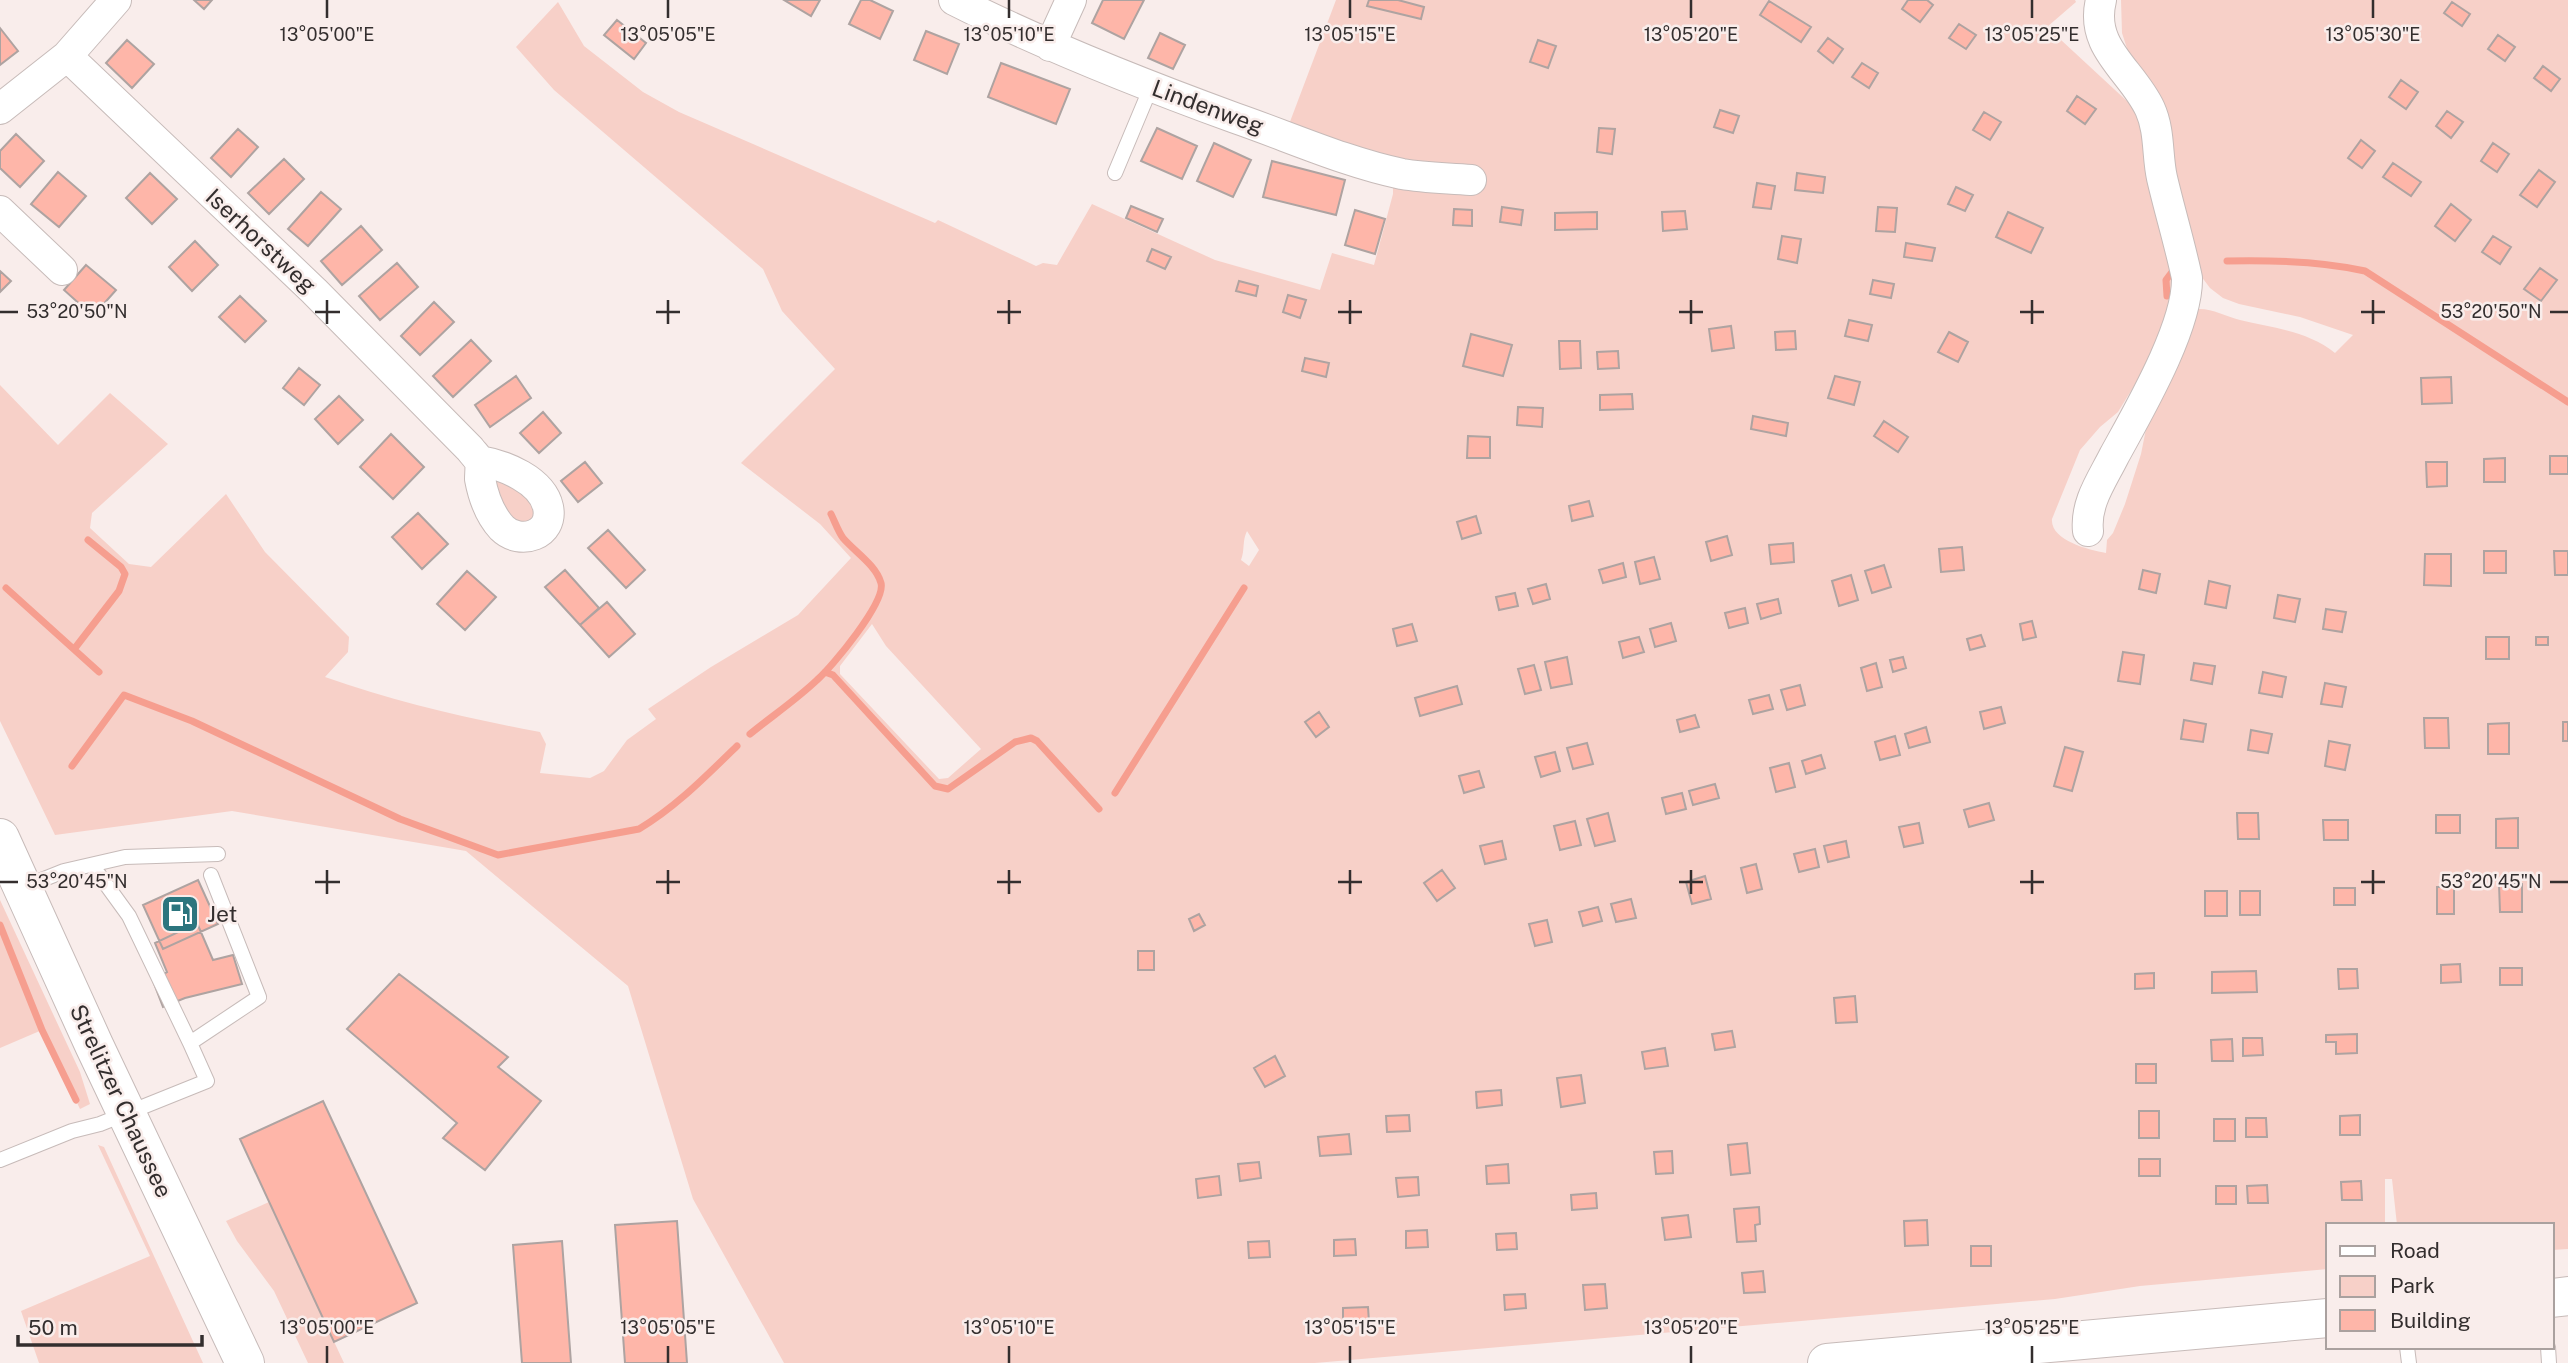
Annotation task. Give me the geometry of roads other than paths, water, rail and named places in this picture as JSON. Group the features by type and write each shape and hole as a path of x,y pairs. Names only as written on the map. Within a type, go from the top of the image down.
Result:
{"main road":[{"name":"Strelitzer Chaussee","path":"0,838 126,1113 245,1363"},
{"path":"1827,1363 2001,1355 2326,1318"}],"street":[{"path":"0,109 67,55 116,0"},
{"name":"Lindenweg","path":"954,0 1050,46 1152,87 1358,162 1411,175 1471,180"},
{"path":"1050,46 1071,0"},
{"path":"2088,531 2091,500 2150,389 2182,312 2187,293 2187,278 2162,176 2151,111 2100,34 2098,18 2101,0"},
{"name":"Iserhorstweg","path":"67,55 314,291 480,461"},
{"path":"0,211 62,270"}],"lane":[{"path":"1115,173 1152,87"},
{"path":"23,887 64,871 125,857 218,854"},
{"path":"0,1160 207,1081 129,916 93,865"},
{"path":"190,1043 259,997 211,875"}],"waterway":[{"path":"2227,261 2296,262 2365,271 2568,402"},
{"path":"2167,296 2166,280 2172,272"},
{"path":"750,734 824,673 867,619 880,592 881,583 875,570 843,538 831,514"},
{"path":"75,648 119,591 125,574 121,567 88,540"},
{"path":"6,588 99,672"},
{"path":"1115,793 1244,588"},
{"path":"825,672 833,675 935,786 948,789 1015,742 1031,738 1037,741 1099,809"},
{"path":"72,766 124,695 192,721 400,819 498,855 639,829 678,801 737,746"},
{"path":"0,925 42,1030 76,1100"}],"place":[{"name":"Jet","path":"180,914"}]}
